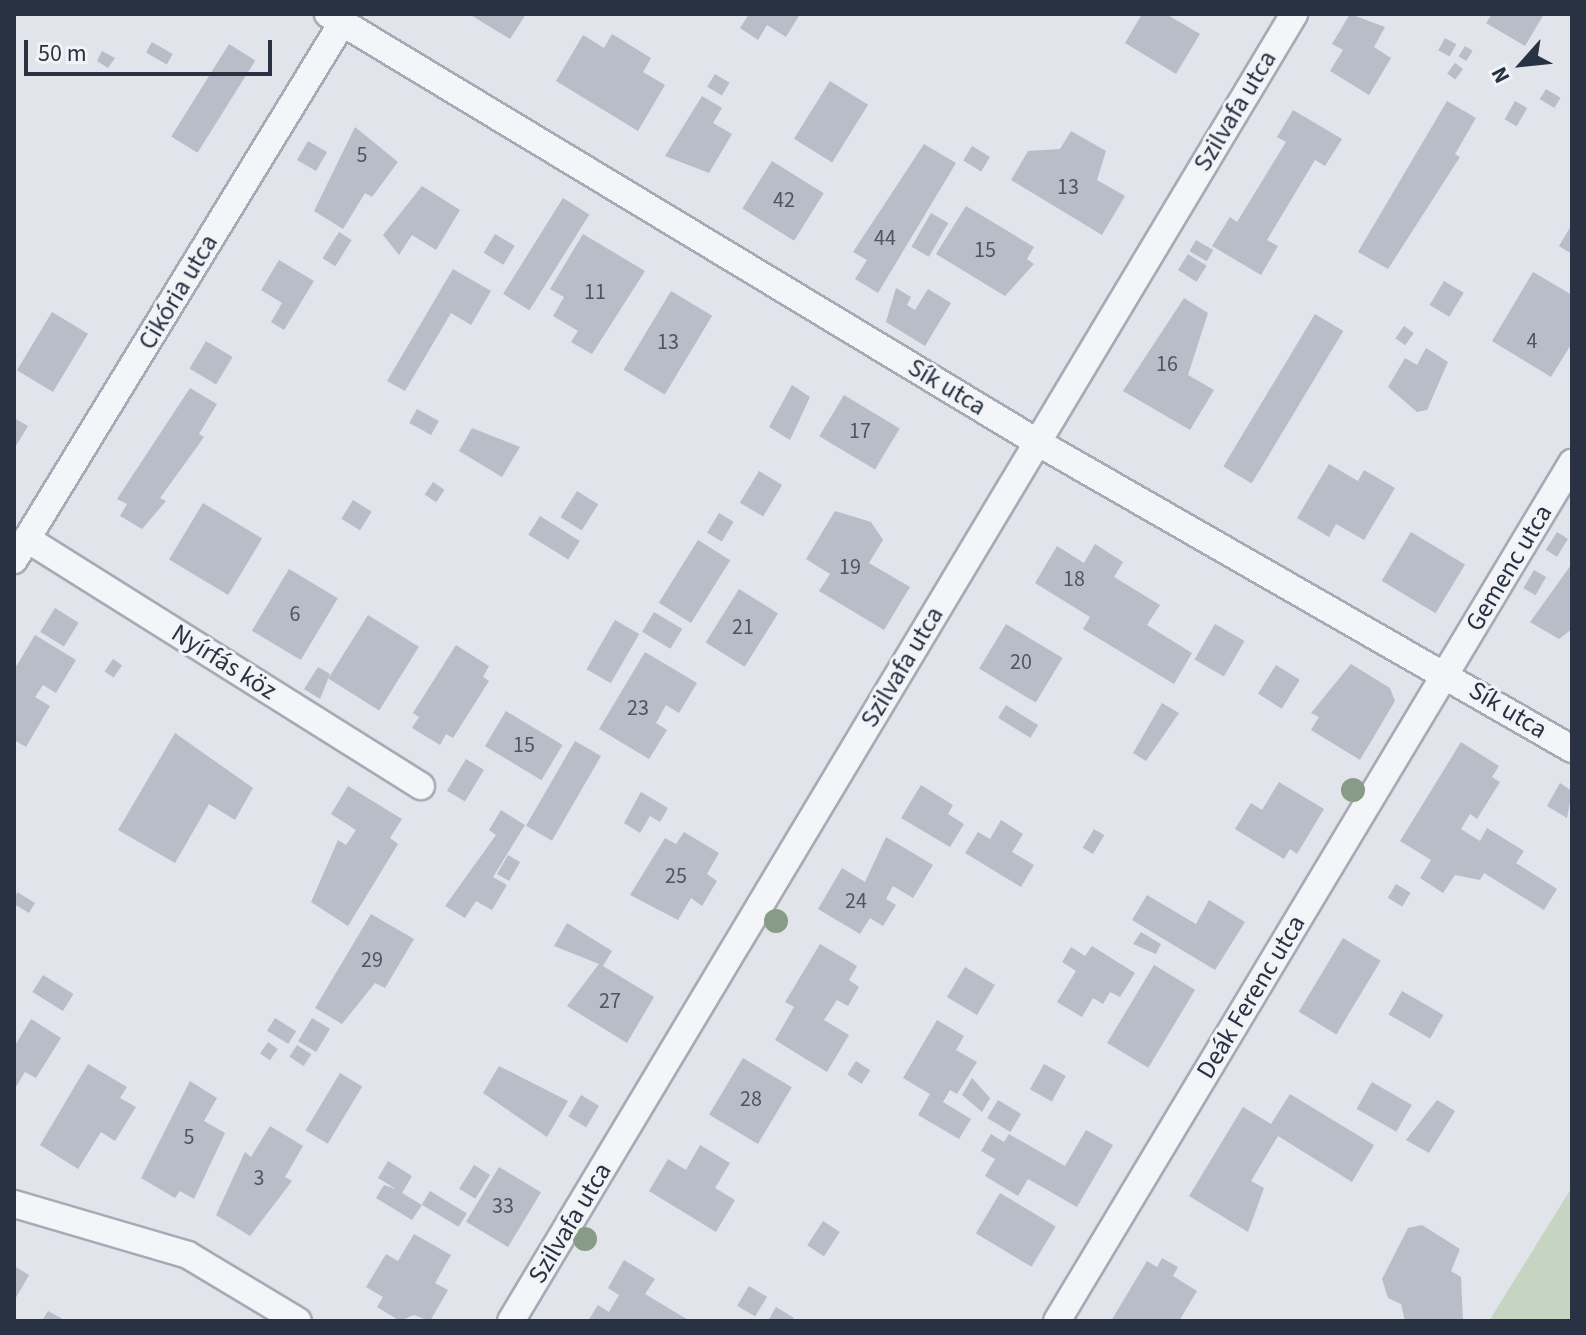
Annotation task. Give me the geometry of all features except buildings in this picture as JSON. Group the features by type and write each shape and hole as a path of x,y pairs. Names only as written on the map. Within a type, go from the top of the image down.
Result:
{"street":[{"name":"Szilvafa utca","path":"511,1321 1294,14"},
{"name":"Sík utca","path":"335,19 1037,442 1445,672 1572,749"},
{"name":"Cikória utca","path":"20,549 335,19"},
{"name":"Gemenc utca","path":"1445,672 1572,463"},
{"name":"Nyírfás köz","path":"20,549 421,786"},
{"name":"Deák Ferenc utca","path":"1057,1321 1445,672"},
{"path":"14,1204 188,1255 298,1321"}],"green space":[{"path":"1572,1187 1572,1321 1489,1321"}]}
